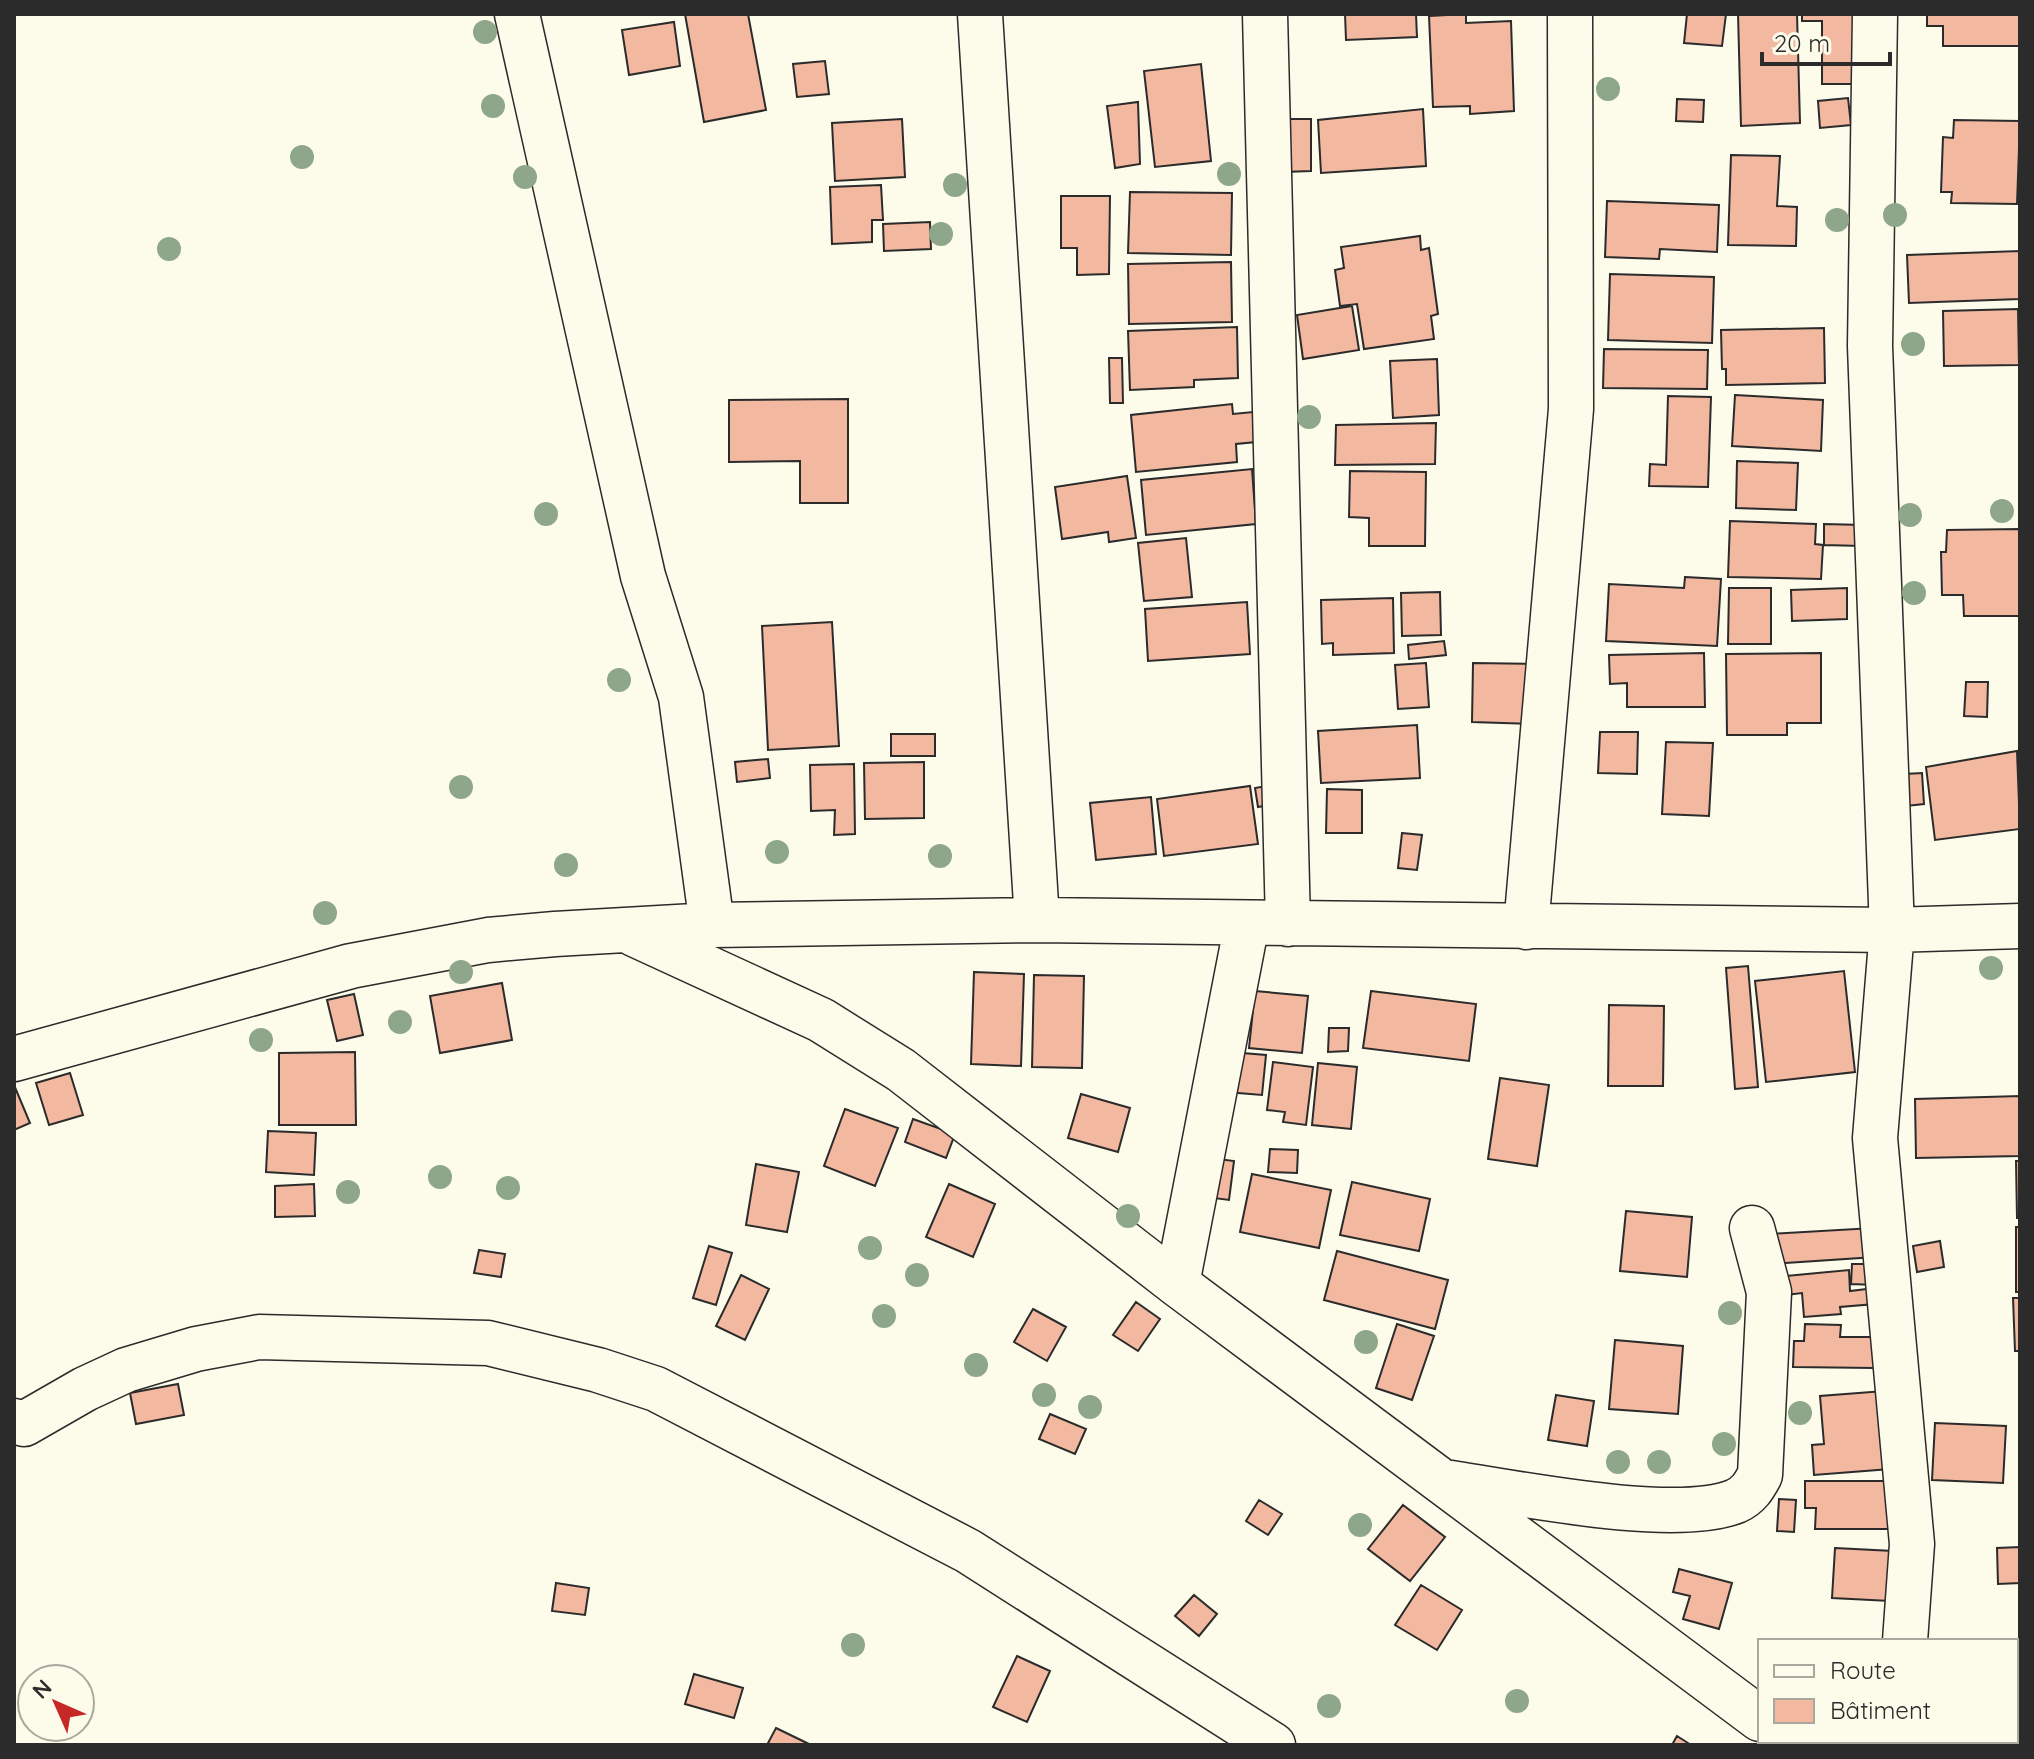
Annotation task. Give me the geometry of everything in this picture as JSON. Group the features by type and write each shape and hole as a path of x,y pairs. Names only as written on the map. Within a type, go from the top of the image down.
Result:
{"street":[{"path":"517,14 640,561 681,697 712,925"},
{"path":"980,14 1037,920"},
{"path":"1177,1284 1268,923 1265,14"},
{"path":"1526,927 1571,409 1570,14"},
{"path":"1875,14 1870,346 1892,930 1875,1138 1912,1544 1905,1639"},
{"path":"14,1059 351,966 417,952 542,935 712,925 1037,920 1892,930 2020,926"},
{"path":"628,931 821,1020 901,1070 1177,1284 1758,1718"},
{"path":"1442,1481 1619,1507 1703,1508 1736,1501 1752,1491 1760,1475 1769,1292 1752,1228"},
{"path":"14,1421 24,1424 126,1370 196,1349 259,1337 488,1343 598,1370 656,1389 968,1551 1273,1745"}],"building":[{"path":"685,14 748,14 766,110 704,122"},
{"path":"1345,14 1416,14 1417,37 1346,40"},
{"path":"1466,14 1466,23 1511,21 1514,111 1470,114 1470,106 1433,107 1429,16"},
{"path":"1687,14 1726,14 1722,46 1684,43"},
{"path":"1738,14 1797,14 1800,123 1741,126"},
{"path":"1802,14 1854,14 1854,84 1822,84 1822,21 1802,21"},
{"path":"1927,14 2020,14 2020,46 1943,46 1943,26 1927,26"},
{"path":"674,22 680,66 629,75 622,30"},
{"path":"825,61 829,94 797,97 793,64"},
{"path":"1201,64 1211,161 1155,167 1144,71"},
{"path":"1848,98 1851,125 1820,128 1818,101"},
{"path":"1677,99 1704,100 1703,122 1676,121"},
{"path":"1138,102 1140,164 1115,168 1107,106"},
{"path":"1423,109 1426,166 1321,173 1318,120"},
{"path":"902,119 905,177 835,181 832,123"},
{"path":"1283,119 1311,119 1311,171 1284,172"},
{"path":"1954,120 2020,121 2017,204 1951,203 1952,192 1941,192 1943,137 1953,138"},
{"path":"1731,155 1780,156 1777,206 1797,207 1796,246 1728,245"},
{"path":"881,185 883,220 872,220 872,242 832,244 830,187"},
{"path":"1130,192 1232,193 1231,255 1128,253"},
{"path":"1061,196 1110,196 1109,274 1077,275 1077,248 1061,248"},
{"path":"1607,201 1719,205 1717,252 1660,249 1659,259 1605,257"},
{"path":"930,222 931,249 884,251 883,224"},
{"path":"1420,236 1421,250 1429,248 1438,314 1431,316 1434,339 1364,349 1357,304 1340,306 1335,270 1344,268 1341,247"},
{"path":"2020,251 2020,299 1909,303 1907,255"},
{"path":"1231,262 1232,322 1129,324 1128,264"},
{"path":"1610,274 1714,277 1712,343 1608,340"},
{"path":"1352,306 1359,350 1303,359 1297,315"},
{"path":"2018,309 2019,365 1944,366 1943,311"},
{"path":"1237,327 1238,378 1194,380 1194,387 1130,390 1128,331"},
{"path":"1824,328 1825,383 1726,385 1726,369 1722,369 1721,330"},
{"path":"1604,349 1708,350 1707,389 1603,388"},
{"path":"1109,358 1122,358 1123,403 1110,403"},
{"path":"1437,359 1439,415 1393,418 1390,361"},
{"path":"1735,395 1823,400 1821,451 1732,446"},
{"path":"1668,396 1711,397 1708,487 1649,486 1650,464 1666,465"},
{"path":"848,399 848,503 800,503 800,461 729,462 729,400"},
{"path":"1232,404 1233,414 1253,412 1256,442 1236,444 1237,462 1136,472 1131,415"},
{"path":"1436,423 1435,464 1335,465 1336,425"},
{"path":"1737,461 1798,463 1796,510 1736,508"},
{"path":"1252,469 1256,524 1146,535 1141,480"},
{"path":"1350,471 1426,472 1425,546 1369,546 1369,518 1349,517"},
{"path":"1127,476 1136,538 1109,542 1108,532 1062,539 1055,487"},
{"path":"1730,521 1816,524 1815,544 1823,545 1821,579 1728,577"},
{"path":"1824,524 1863,525 1862,546 1824,545"},
{"path":"2020,529 2020,616 1964,616 1963,595 1942,595 1941,552 1946,552 1947,530"},
{"path":"1186,538 1192,597 1144,601 1138,543"},
{"path":"1685,577 1721,579 1717,646 1606,641 1609,584 1684,588"},
{"path":"1729,588 1771,588 1771,644 1728,644"},
{"path":"1847,588 1847,619 1792,621 1791,590"},
{"path":"1440,592 1441,635 1402,636 1401,593"},
{"path":"1393,598 1394,653 1333,655 1333,643 1322,644 1321,600"},
{"path":"1247,602 1250,654 1148,661 1145,609"},
{"path":"832,622 839,746 768,750 762,626"},
{"path":"1444,641 1446,655 1409,659 1408,645"},
{"path":"1704,653 1705,707 1627,707 1627,683 1610,684 1609,655"},
{"path":"1821,653 1821,723 1787,723 1787,735 1727,735 1726,654"},
{"path":"1426,663 1429,707 1398,709 1395,665"},
{"path":"1473,663 1538,664 1536,724 1472,722"},
{"path":"1966,682 1988,682 1987,717 1964,716"},
{"path":"1417,725 1420,778 1321,783 1318,731"},
{"path":"1600,732 1638,732 1637,774 1598,773"},
{"path":"891,734 935,734 935,756 891,756"},
{"path":"1666,742 1713,743 1709,816 1662,814"},
{"path":"2017,751 2020,829 1935,840 1926,767"},
{"path":"768,759 770,778 737,782 735,762"},
{"path":"924,762 924,818 865,819 864,763"},
{"path":"854,764 855,834 834,835 835,810 811,811 810,765"},
{"path":"1922,773 1924,804 1906,806 1904,774"},
{"path":"1277,784 1281,803 1258,807 1255,788"},
{"path":"1250,786 1258,844 1164,856 1157,799"},
{"path":"1327,789 1362,790 1362,833 1326,833"},
{"path":"1151,797 1156,854 1096,860 1090,803"},
{"path":"1402,833 1422,835 1417,870 1398,868"},
{"path":"1748,966 1758,1087 1735,1089 1726,968"},
{"path":"1844,971 1855,1072 1766,1082 1755,981"},
{"path":"974,972 1024,974 1021,1066 971,1064"},
{"path":"1034,975 1084,976 1082,1068 1032,1067"},
{"path":"502,983 512,1040 440,1053 430,996"},
{"path":"1255,991 1308,996 1302,1053 1249,1048"},
{"path":"1371,991 1476,1004 1469,1061 1363,1048"},
{"path":"354,994 363,1035 337,1041 327,1000"},
{"path":"1609,1005 1664,1006 1663,1086 1608,1086"},
{"path":"1329,1028 1349,1028 1348,1051 1328,1052"},
{"path":"355,1052 356,1125 279,1125 279,1053"},
{"path":"1230,1052 1266,1055 1262,1095 1226,1092"},
{"path":"1273,1062 1313,1067 1306,1125 1283,1122 1285,1112 1267,1110"},
{"path":"1318,1063 1357,1067 1351,1129 1312,1125"},
{"path":"70,1073 83,1115 49,1125 36,1083"},
{"path":"1500,1078 1549,1085 1537,1166 1488,1159"},
{"path":"14,1085 30,1123 14,1130"},
{"path":"1081,1094 1130,1108 1118,1152 1068,1138"},
{"path":"2020,1096 2020,1156 1916,1158 1915,1099"},
{"path":"845,1109 898,1128 875,1186 824,1166"},
{"path":"913,1119 955,1134 946,1158 905,1142"},
{"path":"268,1131 316,1133 314,1175 266,1172"},
{"path":"1270,1149 1298,1150 1297,1173 1268,1172"},
{"path":"1211,1158 1234,1161 1229,1200 1206,1197"},
{"path":"2016,1161 2020,1161 2020,1218 2017,1218"},
{"path":"756,1164 799,1172 787,1232 746,1225"},
{"path":"1252,1174 1331,1190 1319,1248 1240,1232"},
{"path":"1352,1182 1430,1199 1419,1251 1340,1235"},
{"path":"314,1184 315,1216 275,1217 275,1186"},
{"path":"949,1184 995,1204 973,1257 926,1237"},
{"path":"1626,1211 1692,1217 1687,1277 1620,1271"},
{"path":"2016,1227 2020,1227 2020,1292 2016,1292"},
{"path":"1873,1228 1875,1257 1769,1264 1767,1234"},
{"path":"1940,1241 1944,1267 1917,1272 1913,1246"},
{"path":"709,1246 732,1253 716,1305 693,1298"},
{"path":"479,1250 505,1254 501,1277 474,1273"},
{"path":"1337,1251 1448,1280 1435,1329 1324,1300"},
{"path":"1852,1264 1876,1264 1876,1285 1851,1284"},
{"path":"1849,1270 1850,1291 1874,1288 1875,1304 1840,1307 1841,1314 1804,1317 1802,1293 1777,1296 1776,1277"},
{"path":"741,1275 769,1289 745,1340 716,1326"},
{"path":"2013,1298 2020,1298 2020,1351 2015,1351"},
{"path":"1136,1302 1160,1319 1138,1351 1113,1335"},
{"path":"1033,1309 1066,1327 1047,1361 1014,1342"},
{"path":"1397,1324 1434,1336 1412,1400 1376,1388"},
{"path":"1805,1324 1841,1325 1840,1337 1875,1337 1874,1368 1793,1367 1794,1341 1804,1341"},
{"path":"1615,1340 1683,1346 1678,1414 1609,1409"},
{"path":"178,1384 184,1415 136,1424 130,1393"},
{"path":"1884,1391 1890,1469 1814,1475 1812,1445 1824,1444 1820,1396"},
{"path":"1556,1395 1594,1401 1587,1446 1548,1440"},
{"path":"1050,1414 1086,1429 1075,1454 1039,1439"},
{"path":"1935,1423 2006,1426 2003,1483 1932,1480"},
{"path":"1805,1481 1894,1481 1893,1529 1815,1529 1816,1508 1805,1508"},
{"path":"1779,1499 1796,1500 1794,1532 1777,1531"},
{"path":"1259,1500 1282,1514 1268,1535 1246,1521"},
{"path":"1403,1505 1445,1537 1410,1581 1368,1549"},
{"path":"2020,1547 2020,1583 1998,1584 1997,1548"},
{"path":"1835,1548 1893,1551 1890,1601 1832,1598"},
{"path":"1679,1569 1732,1583 1719,1629 1683,1619 1690,1596 1673,1592"},
{"path":"556,1583 589,1588 585,1615 552,1611"},
{"path":"1421,1585 1462,1610 1437,1650 1395,1625"},
{"path":"1194,1595 1217,1614 1199,1636 1175,1616"},
{"path":"1017,1656 1050,1671 1027,1722 993,1707"},
{"path":"694,1674 743,1688 734,1718 685,1704"},
{"path":"776,1728 811,1745 767,1745"},
{"path":"1677,1736 1691,1745 1672,1745"}]}
